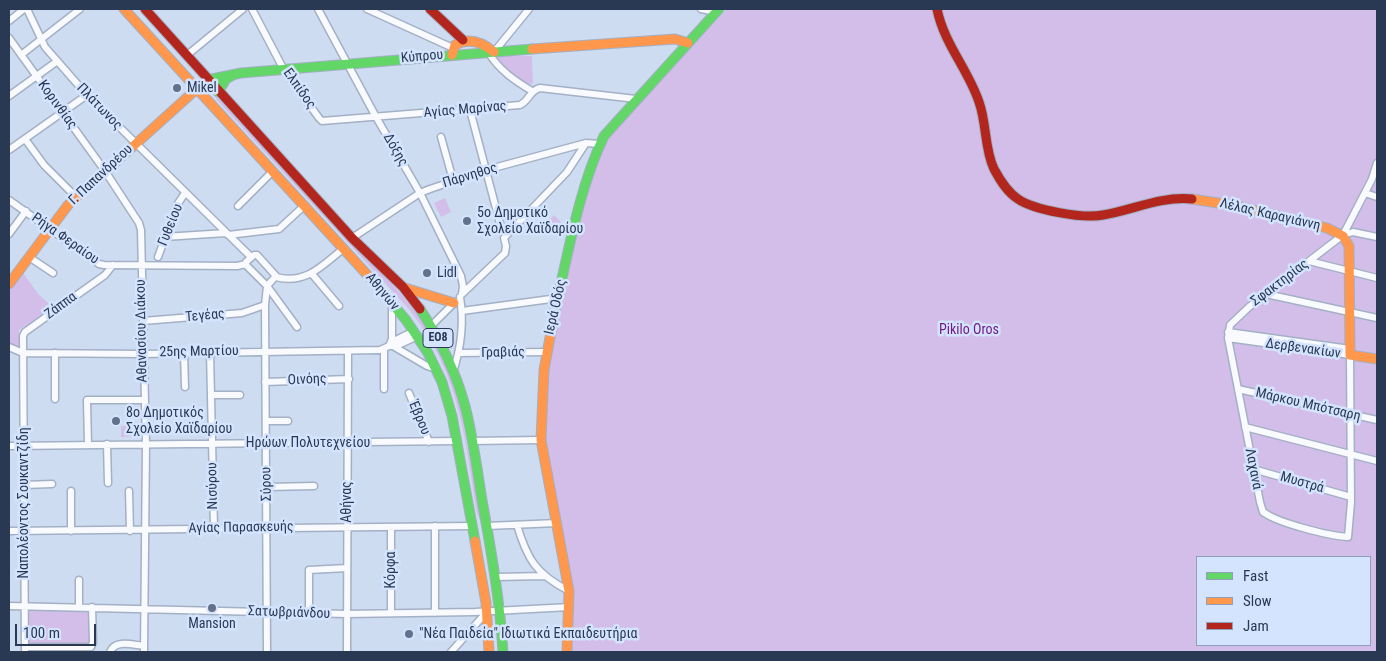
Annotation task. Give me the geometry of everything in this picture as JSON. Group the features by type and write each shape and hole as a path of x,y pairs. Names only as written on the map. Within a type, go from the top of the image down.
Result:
{"main road":[{"name":"Αθηνών","path":"124,9 305,205 392,303 416,334 437,369 450,408 457,441 487,611 489,652"},
{"path":"430,9 464,40 477,41 489,47 491,52"},
{"name":"Λέλας Καραγιάννη","path":"937,9 940,23 979,99 990,159 1010,192 1023,202 1031,206 1094,216 1160,200 1180,198 1225,202 1327,228 1344,235"},
{"name":"Αθηνών","path":"148,10 207,80 352,238 403,287 431,326 454,372 465,406 500,610 503,652"},
{"name":"Ιερά Οδός","path":"568,652 569,591 541,440 547,352 558,298 581,202 600,144 636,98 718,10"},
{"path":"453,51 464,40"},
{"name":"Κύπρου","path":"207,80 237,74 453,51 491,52 682,40 688,43"},
{"path":"665,41 674,44 680,51"},
{"path":"218,92 226,79 237,74"},
{"name":"Γ. Παπανδρέου","path":"9,284 68,205 207,80"},
{"path":"1344,235 1349,246 1350,352"},
{"path":"403,287 458,298"},
{"name":"Δερβενακίων","path":"1350,352 1377,353"},
{"name":"Δερβενακίων","path":"1350,352 1377,359"}],"street":[{"path":"9,21 25,9"},
{"name":"Πλάτωνος","path":"25,9 40,40 56,62 135,144 251,257 256,255 276,275 276,278"},
{"path":"21,55 80,9"},
{"path":"186,56 243,9"},
{"name":"Ελπίδος","path":"252,9 284,70 321,120 376,117"},
{"name":"Δόξης","path":"318,9 376,117 420,193 461,276 463,286 458,298"},
{"path":"367,9 453,51"},
{"path":"530,9 491,52 492,59 512,80 532,91 540,88 636,98"},
{"path":"702,9 718,10"},
{"name":"Κορινθίας","path":"9,40 105,171"},
{"path":"9,96 56,62"},
{"name":"Αγίας Μαρίνας","path":"376,117 520,105 527,101 532,91"},
{"path":"9,150 87,95"},
{"path":"470,110 502,231"},
{"path":"442,138 453,180"},
{"path":"25,139 44,165 76,197"},
{"path":"431,326 505,253 504,238 567,172 586,143"},
{"name":"Πάρνηθος","path":"352,238 420,193 453,180 586,143 600,144"},
{"path":"1344,235 1365,194 1377,162"},
{"name":"Αθανασίου Διάκου","path":"105,171 139,223 140,230 146,444 144,649"},
{"path":"238,206 273,171"},
{"name":"Γυθείου","path":"158,258 177,205 185,193"},
{"path":"1365,194 1377,197"},
{"name":"Ρήγα Φεραίου","path":"9,200 99,264 237,266 246,264"},
{"path":"164,237 279,229 305,205"},
{"path":"9,234 26,211"},
{"path":"1344,235 1353,232 1377,237"},
{"name":"Σφακτηρίας","path":"1228,335 1230,325 1234,321 1266,294 1344,235"},
{"path":"267,286 276,278 286,279 312,274 344,248"},
{"path":"29,257 53,273"},
{"path":"251,257 246,264 267,286 297,327"},
{"path":"1309,261 1377,278"},
{"name":"Ζάππα","path":"23,353 25,332 105,275 112,265"},
{"path":"312,274 339,306"},
{"name":"Σύρου","path":"267,286 265,305 267,652"},
{"path":"1266,294 1377,318"},
{"path":"454,372 459,353 462,311 458,298"},
{"path":"462,311 558,298"},
{"path":"384,389 389,347 392,339 392,303"},
{"name":"Τεγέας","path":"143,321 242,313 265,305"},
{"path":"389,347 394,341 416,334"},
{"name":"Δερβενακίων","path":"1228,335 1350,352"},
{"name":"Λαχανά","path":"1228,335 1263,512 1273,518 1302,527 1339,537 1348,537 1351,497"},
{"name":"25ης Μαρτίου","path":"9,347 23,353 143,354 348,351 389,347"},
{"path":"389,347 437,369"},
{"name":"Αθήνας","path":"347,652 348,351"},
{"name":"Νισύρου","path":"210,352 214,528"},
{"name":"Γραβιάς","path":"459,353 547,352"},
{"path":"1350,352 1351,497"},
{"name":"Ναπολέοντος Σουκαντζίδη","path":"23,353 25,649"},
{"path":"55,353 55,399"},
{"path":"184,353 185,387"},
{"name":"Οινόης","path":"265,382 349,379"},
{"name":"Μάρκου Μπότσαρη","path":"1238,389 1377,420"},
{"name":"Έβρου","path":"409,393 429,442"},
{"path":"211,395 240,395"},
{"path":"88,445 87,400 144,400"},
{"path":"266,421 288,421"},
{"path":"1245,427 1377,461"},
{"path":"472,441 541,440"},
{"name":"Ηρώων Πολυτεχνείου","path":"9,446 457,441"},
{"path":"108,444 108,483"},
{"name":"Μυστρά","path":"1253,469 1351,497"},
{"path":"23,485 52,484"},
{"path":"267,487 314,486"},
{"path":"71,490 71,531"},
{"path":"128,491 130,531"},
{"path":"487,526 557,523"},
{"path":"517,525 527,554 546,576 569,591"},
{"path":"435,526 435,613"},
{"name":"Αγίας Παρασκευής","path":"9,531 472,526"},
{"name":"Κόρφα","path":"390,527 391,613"},
{"path":"309,612 309,570 347,568"},
{"path":"494,577 546,576"},
{"path":"79,607 80,580"},
{"name":"Σατωβριάνδου","path":"9,606 347,614 435,613 570,607"},
{"path":"25,649 91,647 92,608"},
{"path":"451,652 483,618 487,611"},
{"path":"110,652 112,647 117,644 144,649"}],"green space":[{"name":"Pikilo Oros","path":"727,9 1377,9 1377,652 567,652 570,607 544,462 550,332 600,144"},
{"path":"496,56 532,56 533,84 517,78 507,70"},
{"path":"217,97 252,136 279,160 421,316 456,387 483,527 477,513 457,405 449,380 425,331 407,307 216,99"},
{"path":"445,198 451,212 441,217 434,203"},
{"path":"554,215 569,230 561,238 546,224"},
{"path":"23,273 39,295 54,308 19,330 19,346 9,343 9,292"},
{"path":"121,426 139,426 140,436 121,437"},
{"path":"29,610 89,611 89,645 28,645"}],"traffic: fast":[{"path":"555,310 581,199 595,156 604,136 719,9"},
{"path":"207,80 241,73 532,49"},
{"path":"218,92 226,79 233,75"},
{"path":"372,280 406,320 428,353 442,382 452,416 475,541"},
{"path":"420,309 446,356 465,406 473,441 495,576 503,652"}],"traffic: slow":[{"path":"124,9 372,280"},
{"path":"532,49 675,39 688,43"},
{"path":"452,55 455,45 465,41 480,43 494,52"},
{"path":"9,284 68,205 201,85"},
{"path":"1192,199 1237,206 1327,228 1343,236 1349,246 1350,355 1377,359"},
{"path":"405,288 454,303"},
{"path":"555,310 544,370 541,440 569,591 567,652"},
{"path":"475,541 486,603 489,652"}],"traffic: jam":[{"path":"145,9 352,238 403,287 420,309"},
{"path":"430,9 463,40"},
{"path":"937,9 945,34 969,78 982,110 989,153 994,169 1004,186 1018,199 1035,207 1084,216 1114,213 1158,201 1192,199"}],"place":[{"name":"Mikel","path":"177,88"},
{"name":"5ο Δημοτικό Σχολείο Χαϊδαρίου","path":"467,221"},
{"name":"Lidl","path":"427,273"},
{"name":"8ο Δημοτικός Σχολείο Χαϊδαρίου","path":"116,421"},
{"name":"Mansion","path":"212,608"},
{"name":"\"Νέα Παιδεία\" Ιδιωτικά Εκπαιδευτήρια","path":"409,634"}]}
